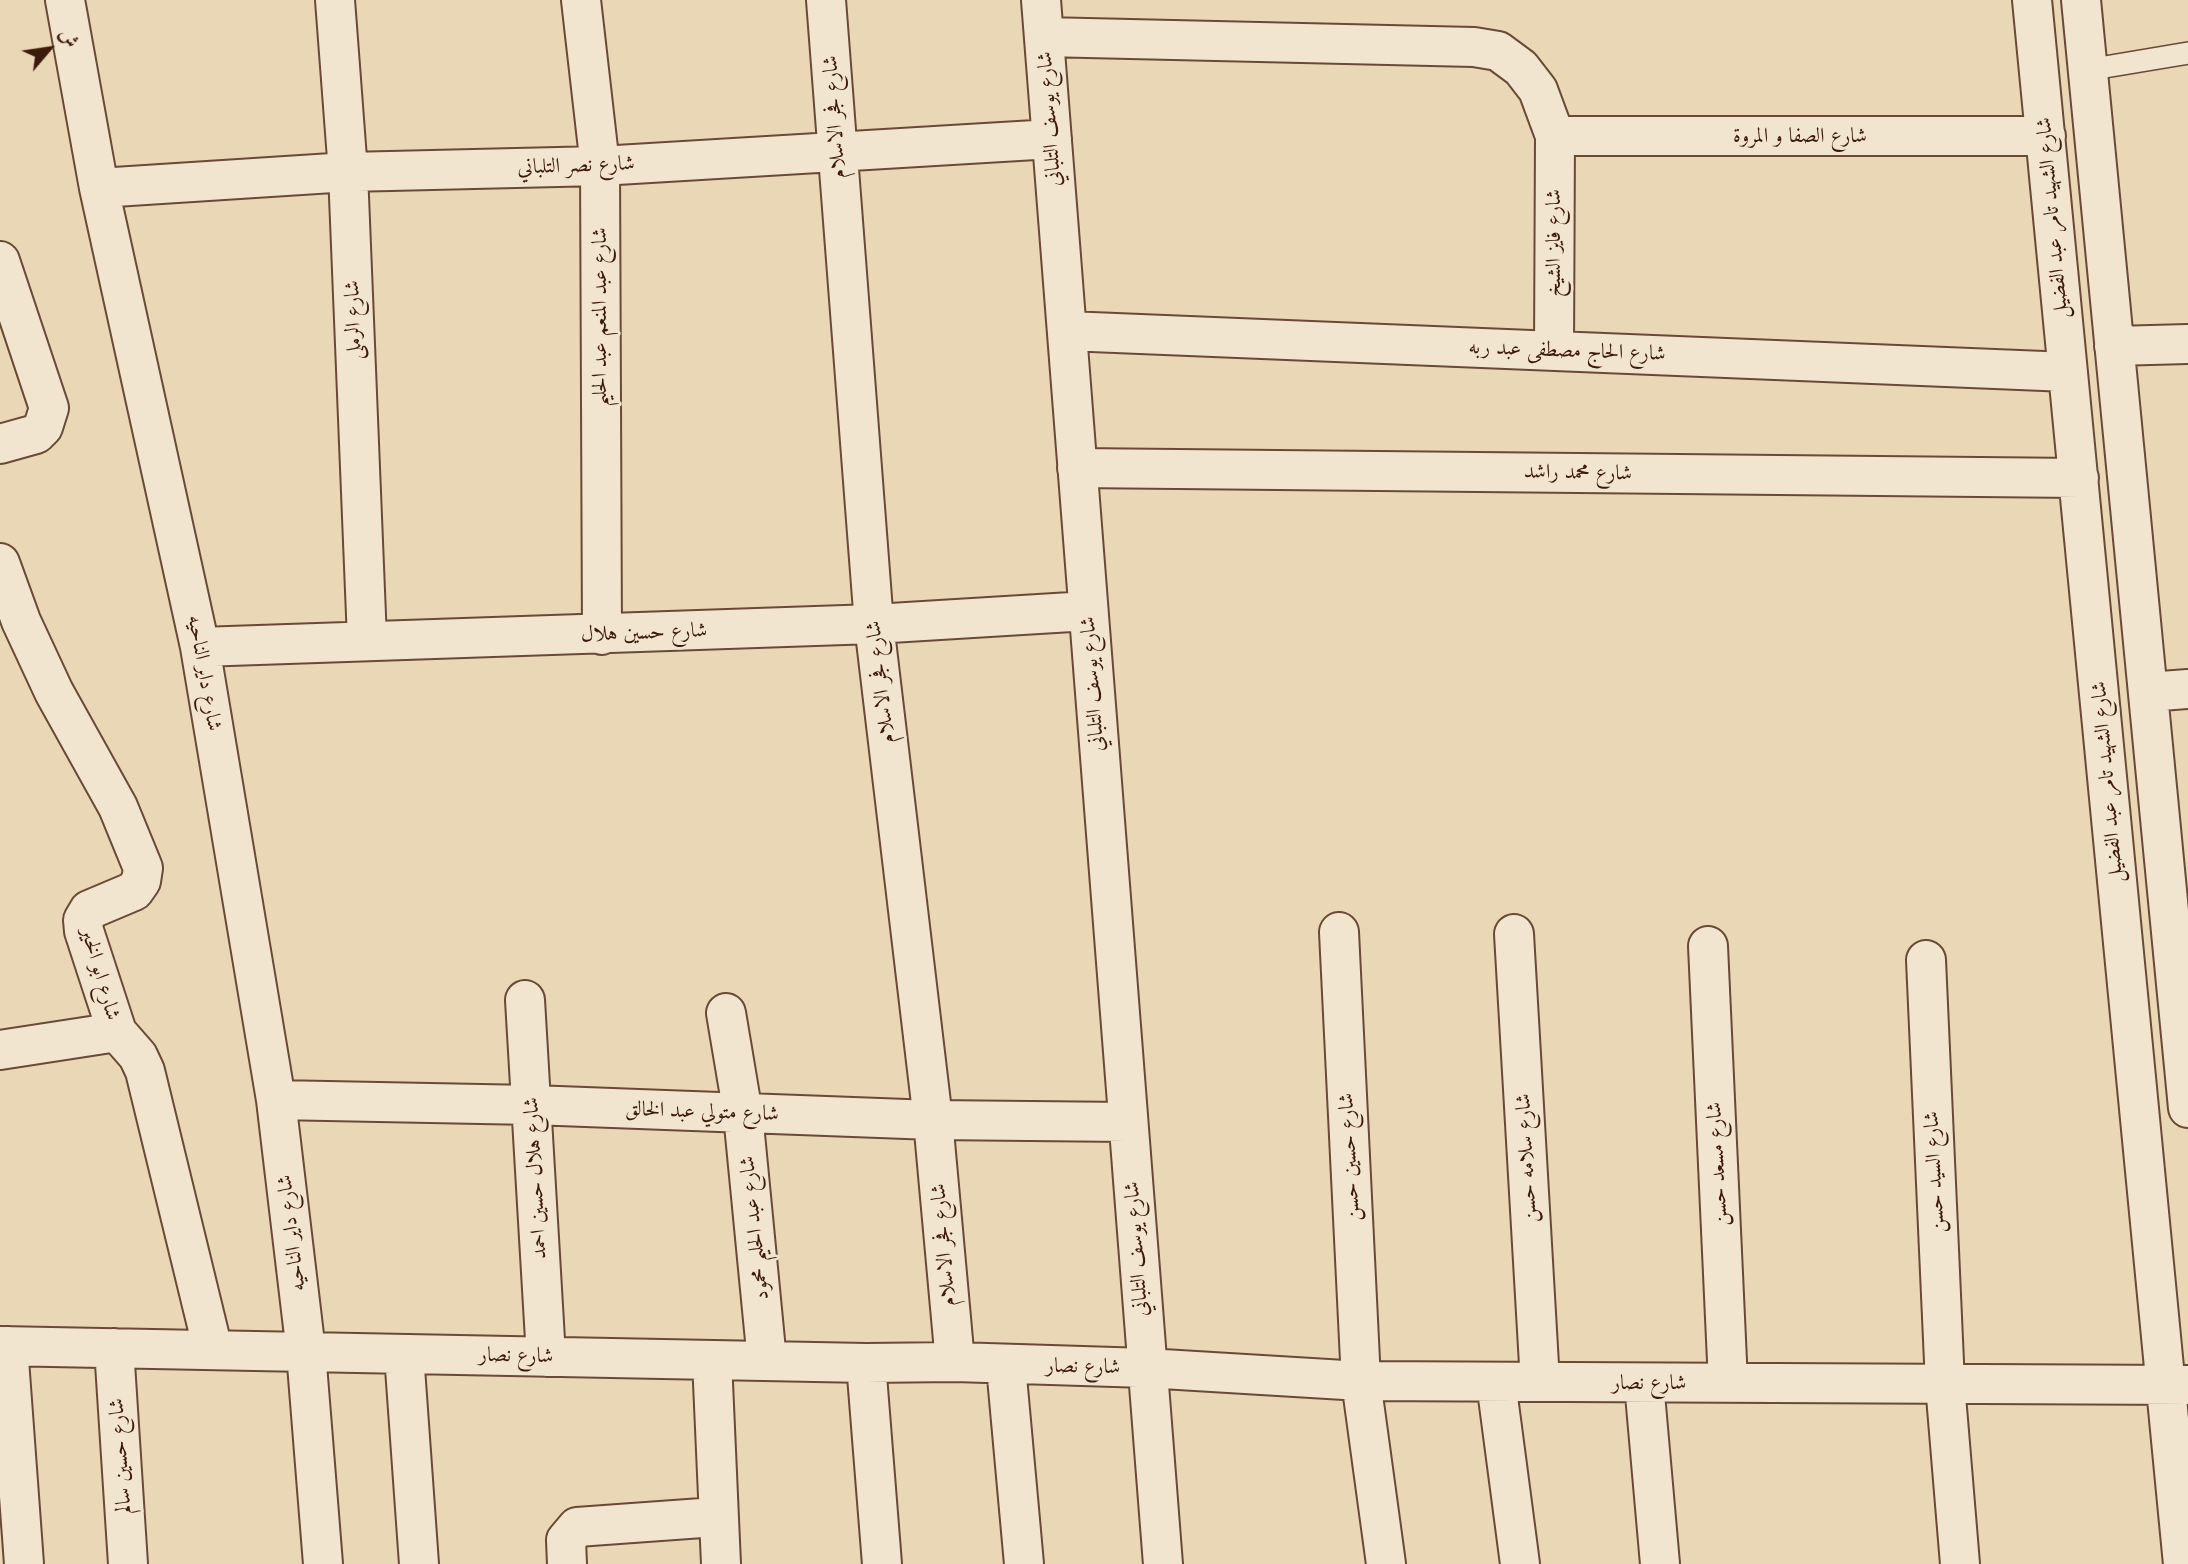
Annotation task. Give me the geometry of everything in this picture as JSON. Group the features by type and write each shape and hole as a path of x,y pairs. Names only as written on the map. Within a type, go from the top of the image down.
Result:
{"street":[{"name":"شارع داير الناحيه","path":"65,0 99,188 200,647 276,1100 306,1352 323,1564"},
{"name":"شارع الرملى","path":"335,0 348,172 367,640"},
{"name":"شارع عبد المنعم عبد الحليم","path":"581,0 600,166 602,635"},
{"name":"شارع فجر الاسلام","path":"826,0 874,624 933,1120 955,1362"},
{"name":"شارع يوسف التلباني","path":"1041,0 1163,1564"},
{"name":"شارع الشهيد تامر عبد الفضيل","path":"2032,0 2079,478 2177,1385 2183,1564"},
{"path":"2081,0 2187,1087"},
{"path":"1044,37 1474,47 1497,51 1521,68 1538,90 1555,136"},
{"name":"شارع الصفا و المروة","path":"1555,136 2046,136"},
{"name":"شارع فايز الشيخ","path":"1554,351 1555,136"},
{"name":"شارع نصر التلباني","path":"99,188 348,172 600,166 1052,139"},
{"path":"0,261 49,408 43,427 36,434 0,444"},
{"name":"شارع الحاج مصطفى عبد ربه","path":"1067,331 2068,372"},
{"path":"2114,346 2188,344"},
{"name":"شارع محمد راشد","path":"1077,468 2079,478"},
{"name":"شارع ابو الخير","path":"0,563 21,621 43,668 118,807 143,868 141,881 134,891 89,910 83,920 84,930 117,1032 138,1056 145,1070 213,1350"},
{"name":"شارع حسين هلال","path":"200,647 874,624 1088,611"},
{"path":"2147,692 2188,689"},
{"name":"شارع حسين حسن","path":"1339,932 1361,1381 1386,1564"},
{"name":"شارع سلامه حسن","path":"1514,934 1540,1382"},
{"name":"شارع مسعد حسن","path":"1708,946 1728,1383"},
{"name":"شارع السيد حسن","path":"1926,960 1945,1384 1960,1564"},
{"name":"شارع هلال حسين احمد","path":"525,1000 546,1357"},
{"name":"شارع عبد الحليم محمود","path":"726,1013 744,1114 767,1361"},
{"path":"0,1050 117,1032"},
{"name":"شارع متولي عبد الخالق","path":"276,1100 532,1105 933,1120 1127,1122"},
{"path":"4,1346 24,1564"},
{"name":"شارع نصار","path":"4,1346 866,1363 955,1362 1006,1366 1146,1368 1361,1381 2177,1385"},
{"name":"شارع حسين سالم","path":"114,1348 128,1564"},
{"path":"404,1354 418,1564"},
{"path":"712,1360 716,1517 721,1564"},
{"path":"866,1363 882,1564"},
{"path":"1006,1366 1024,1564"},
{"path":"1496,1382 1520,1564"},
{"path":"1644,1383 1660,1564"},
{"path":"567,1564 566,1540 577,1527 716,1517"}],"lane":[{"path":"2087,70 2188,53"}]}
